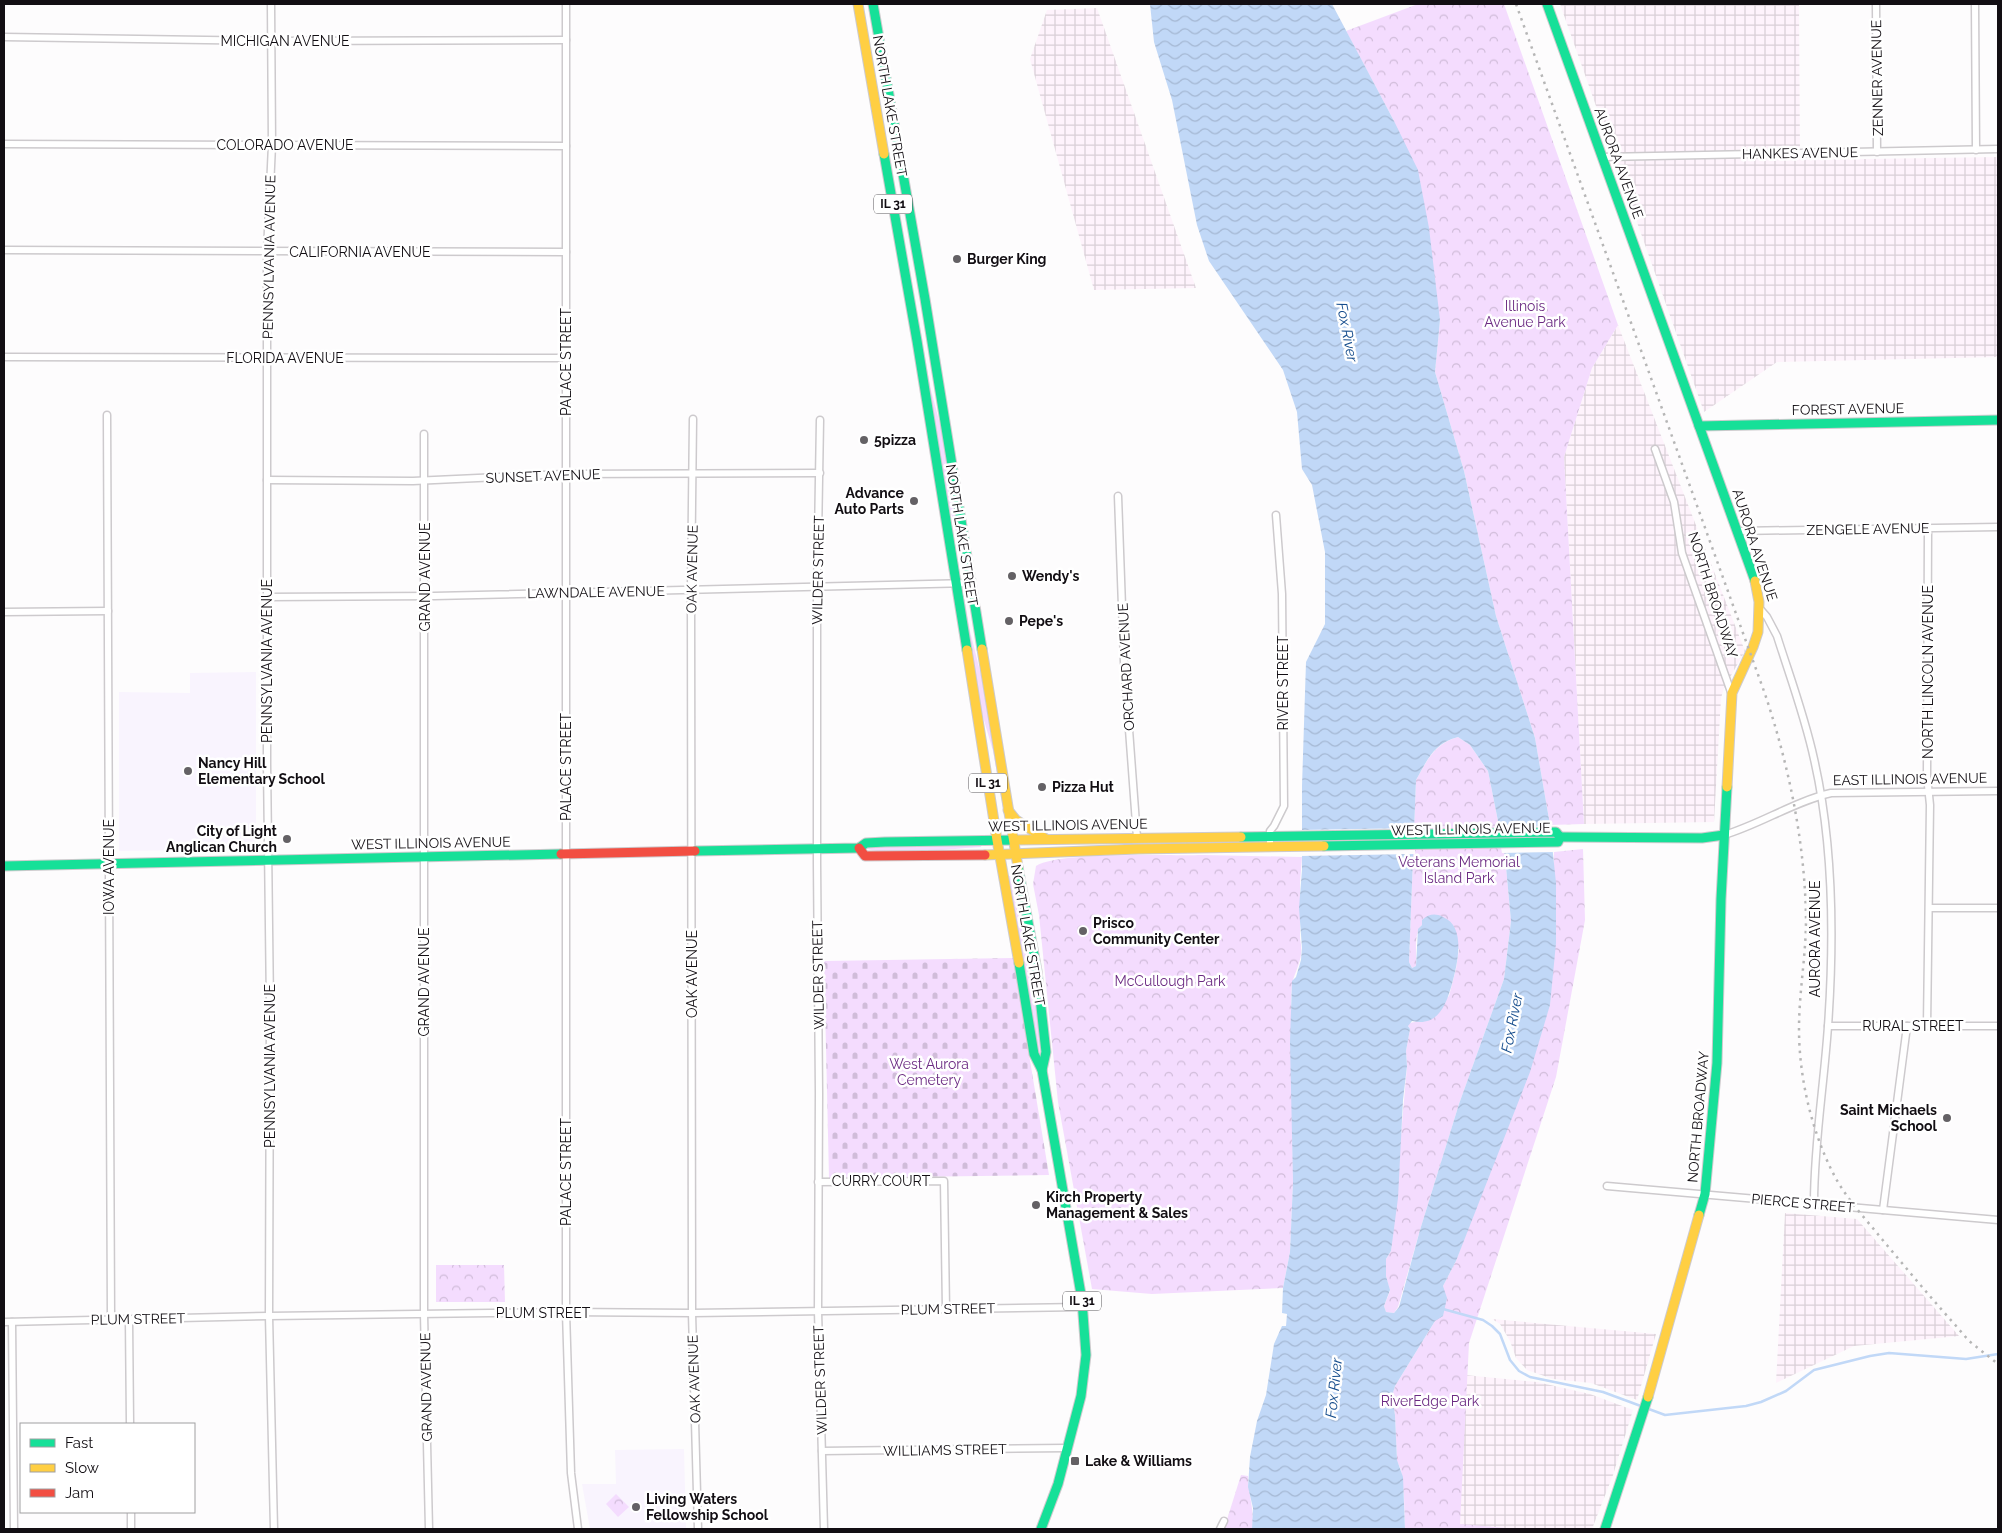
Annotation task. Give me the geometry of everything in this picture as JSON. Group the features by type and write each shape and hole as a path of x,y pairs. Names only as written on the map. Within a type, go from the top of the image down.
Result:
{"main road":[{"name":"NORTH LAKE STREET","path":"858,4 916,337 999,855 1034,1054 1042,1070 1083,1307 1086,1340 1084,1375 1056,1492 1041,1529"},
{"name":"NORTH LAKE STREET","path":"873,4 886,70 972,583 1042,1013 1046,1052 1042,1070"},
{"name":"AURORA AVENUE","path":"1547,4 1738,531 1758,594 1761,610"},
{"name":"FOREST AVENUE","path":"1699,426 1998,420"},
{"name":"NORTH BROADWAY","path":"1605,1529 1647,1402 1705,1194 1717,1062 1724,835 1732,692 1756,639 1760,627 1761,610"},
{"path":"1008,810 1022,824 1046,840"},
{"name":"WEST ILLINOIS AVENUE","path":"4,866 859,848 866,843 1137,837 1294,837 1556,832 1560,837 1558,842 1138,848 914,857 865,856 859,848"},
{"name":"EAST ILLINOIS AVENUE","path":"1560,837 1702,838 1724,835"}],"street":[{"name":"PENNSYLVANIA AVENUE","path":"271,4 273,41 272,145 267,251 267,597 270,1007 269,1316 274,1529"},
{"name":"PALACE STREET","path":"566,4 566,1312 571,1474 578,1529"},
{"name":"ZENNER AVENUE","path":"1876,4 1878,152"},
{"path":"1975,4 1976,150"},
{"name":"MICHIGAN AVENUE","path":"4,37 273,41 566,40"},
{"name":"COLORADO AVENUE","path":"4,144 566,146"},
{"name":"HANKES AVENUE","path":"1603,157 1998,149"},
{"name":"CALIFORNIA AVENUE","path":"4,250 566,252"},
{"name":"FLORIDA AVENUE","path":"4,357 566,358"},
{"name":"IOWA AVENUE","path":"107,414 111,1320"},
{"name":"OAK AVENUE","path":"693,419 691,590 692,1313 698,1529"},
{"name":"WILDER STREET","path":"820,420 817,586 817,849 820,1093 818,1311 824,1529"},
{"name":"GRAND AVENUE","path":"424,434 426,596 424,1314 429,1529"},
{"name":"NORTH BROADWAY","path":"1655,449 1674,502 1682,553 1732,692"},
{"name":"SUNSET AVENUE","path":"267,480 425,480 565,474 693,475 820,473"},
{"name":"ORCHARD AVENUE","path":"1118,496 1124,662 1137,837"},
{"name":"RIVER STREET","path":"1270,847 1270,831 1284,806 1282,594 1276,516"},
{"name":"ZENGELE AVENUE","path":"1738,531 1998,527"},
{"name":"NORTH LINCOLN AVENUE","path":"1927,1026 1930,908 1928,528"},
{"name":"LAWNDALE AVENUE","path":"267,597 426,596 972,583"},
{"name":"AURORA AVENUE","path":"1761,610 1777,636 1792,680 1814,760 1821,796 1830,878 1828,1026 1814,1174 1814,1203"},
{"path":"4,612 108,611"},
{"name":"EAST ILLINOIS AVENUE","path":"1724,835 1795,805 1838,792 1998,791"},
{"path":"1930,908 1998,908"},
{"name":"RURAL STREET","path":"1828,1026 1998,1026"},
{"path":"1883,1210 1907,1026"},
{"name":"CURRY COURT","path":"818,1182 944,1181 946,1309"},
{"name":"PIERCE STREET","path":"1607,1186 1998,1220"},
{"name":"PLUM STREET","path":"4,1322 269,1316 566,1312 692,1313 1083,1307"},
{"path":"129,1320 130,1423"},
{"path":"12,1322 14,1529"},
{"name":"WILLIAMS STREET","path":"822,1451 1067,1448"},
{"path":"131,1513 132,1529"},
{"path":"1220,1529 1224,1522"}],"shaded area":[{"path":"1560,4 1799,4 1800,160 1998,157 1998,357 1777,362 1704,412"},
{"path":"1097,8 1196,288 1094,290 1030,59 1047,10"},
{"path":"1618,325 1745,651 1724,688 1721,698 1714,822 1584,824 1564,457 1592,368"},
{"name":"Nancy Hill Elementary School","path":"256,672 256,849 119,851 119,692 190,693 190,673"},
{"path":"1785,1213 1857,1219 1959,1336 1854,1346 1776,1383"},
{"path":"1492,1319 1656,1334 1637,1400 1591,1383 1553,1379 1527,1370 1516,1358 1510,1341 1500,1324"},
{"path":"1465,1375 1537,1382 1590,1394 1633,1410 1613,1475 1592,1529 1517,1529 1460,1525 1460,1462"},
{"name":"Living Waters Fellowship School","path":"684,1449 686,1529 590,1529 582,1484 616,1484 615,1450"}],"green space":[{"name":"Illinois Avenue Park","path":"1418,4 1504,4 1618,325 1592,368 1564,457 1584,824 1550,825 1535,738 1496,616 1464,471 1435,372 1440,320 1394,121 1346,31"},
{"path":"923,352 942,432 963,566 946,495"},
{"path":"962,596 964,596 981,675 1006,824 993,751 981,710"},
{"name":"Veterans Memorial Island Park","path":"1458,737 1470,745 1488,771 1505,856 1511,921 1504,979 1459,1104 1398,1307 1394,1313 1386,1312 1384,1306 1390,1291 1386,1276 1386,1259 1391,1251 1407,1066 1406,1051 1410,1029 1408,1026 1409,1023 1415,1022 1449,996 1459,949 1422,925 1416,938 1416,966 1412,968 1409,962 1416,780 1432,753 1443,744"},
{"path":"981,845 981,847 919,852 886,852 863,847"},
{"name":"RiverEdge Park","path":"1583,849 1585,920 1556,1077 1469,1343 1460,1524 1517,1529 1405,1529 1404,1497 1401,1470 1397,1461 1395,1415 1392,1396 1395,1386 1440,1314 1444,1295 1443,1286 1456,1261 1550,1005 1554,852"},
{"name":"McCullough Park","path":"1204,855 1302,857 1300,883 1301,950 1300,960 1292,982 1291,1001 1293,1182 1290,1252 1283,1288 1152,1294 1092,1289 1058,1102 1039,915 1033,884 1036,866 1048,861 1090,856"},
{"path":"1008,876 1010,876 1027,949 1037,1007 1041,1055 1039,1055"},
{"name":"West Aurora Cemetery","path":"1013,958 1049,1175 829,1178 824,961"},
{"path":"436,1265 504,1265 505,1302 436,1302"},
{"path":"1241,1475 1248,1476 1253,1515 1252,1529 1224,1529"},
{"path":"616,1494 629,1507 618,1517 606,1504"}],"water":[{"name":"Fox River","path":"1150,4 1332,4 1394,121 1418,170 1429,228 1440,320 1435,372 1464,471 1496,616 1535,738 1550,825 1556,883 1556,943 1550,1005 1530,1072 1456,1261 1443,1286 1447,1298 1443,1316 1435,1321 1395,1386 1392,1396 1395,1415 1397,1460 1403,1477 1405,1529 1252,1529 1253,1508 1248,1487 1250,1457 1257,1421 1266,1395 1274,1344 1282,1326 1286,1326 1287,1314 1282,1313 1283,1288 1290,1252 1293,1182 1290,1042 1292,981 1296,977 1302,948 1299,908 1302,870 1302,786 1306,662 1325,624 1325,552 1312,485 1302,469 1297,412 1283,370 1209,261 1197,225 1172,100 1154,42","holes":["1458,737 1470,745 1488,771 1505,856 1511,921 1504,979 1459,1104 1420,1230 1399,1307 1394,1313 1386,1312 1384,1306 1390,1290 1386,1276 1386,1259 1391,1251 1398,1198 1403,1100 1407,1066 1406,1051 1410,1029 1408,1026 1412,1021 1428,1021 1440,1013 1450,992 1458,957 1458,938 1455,929 1443,917 1430,915 1422,920 1422,925 1418,929 1416,966 1412,968 1409,962 1416,780 1432,753 1443,744"]}],"pier":[{"path":"1553,826 1555,852 1502,853 1497,827"},
{"path":"1416,828 1415,854 1300,856 1300,830"}],"waterway":[{"path":"1443,1309 1483,1320 1492,1326 1500,1334 1510,1360 1519,1371 1530,1377 1603,1392 1665,1415 1746,1406 1761,1402 1786,1391 1814,1370 1870,1356 1889,1353 1966,1359 1998,1354"}],"railway":[{"path":"1516,4 1774,721 1794,805 1803,862 1806,919 1799,1029 1804,1084 1818,1138 1837,1180 1855,1206 1969,1341 1998,1364"}],"traffic: fast":[{"path":"873,4 925,299 982,649"},
{"path":"1547,4 1755,581"},
{"path":"884,154 917,341 967,650"},
{"path":"1699,426 1998,420"},
{"path":"1699,1215 1705,1194 1717,1063 1721,899 1727,787"},
{"path":"1241,837 1556,832 1560,837"},
{"path":"1560,837 1702,838 1724,835"},
{"path":"1324,846 1558,842 1560,837"},
{"path":"695,851 859,848 866,843 885,842 1016,840"},
{"path":"4,866 561,854"},
{"path":"1018,867 1037,971 1046,1052 1042,1070"},
{"path":"1019,963 1034,1054 1042,1070 1082,1300 1086,1355 1081,1396 1058,1484 1041,1529"},
{"path":"1605,1529 1648,1397"}],"traffic: slow":[{"path":"858,4 884,154"},
{"path":"1727,787 1732,693 1758,632 1759,602 1755,581"},
{"path":"982,649 1018,867"},
{"path":"967,650 997,840 1019,963"},
{"path":"1008,810 1016,820 1046,839"},
{"path":"1016,840 1241,837"},
{"path":"985,855 1138,849 1324,846"},
{"path":"1648,1397 1699,1215"}],"traffic: jam":[{"path":"859,848 865,856 985,855"},
{"path":"561,854 695,851"}],"place":[{"name":"Burger King","path":"957,259"},
{"name":"5pizza","path":"864,440"},
{"name":"Advance Auto Parts","path":"914,501"},
{"name":"Wendy's","path":"1012,576"},
{"name":"Pepe's","path":"1009,621"},
{"name":"Nancy Hill Elementary School","path":"188,771"},
{"name":"Pizza Hut","path":"1042,787"},
{"name":"City of Light Anglican Church","path":"287,839"},
{"name":"Prisco Community Center","path":"1083,931"},
{"name":"Saint Michaels School","path":"1947,1118"},
{"name":"Kirch Property Management & Sales","path":"1036,1205"},
{"name":"Lake & Williams","path":"1075,1461"},
{"name":"Living Waters Fellowship School","path":"636,1507"}]}
